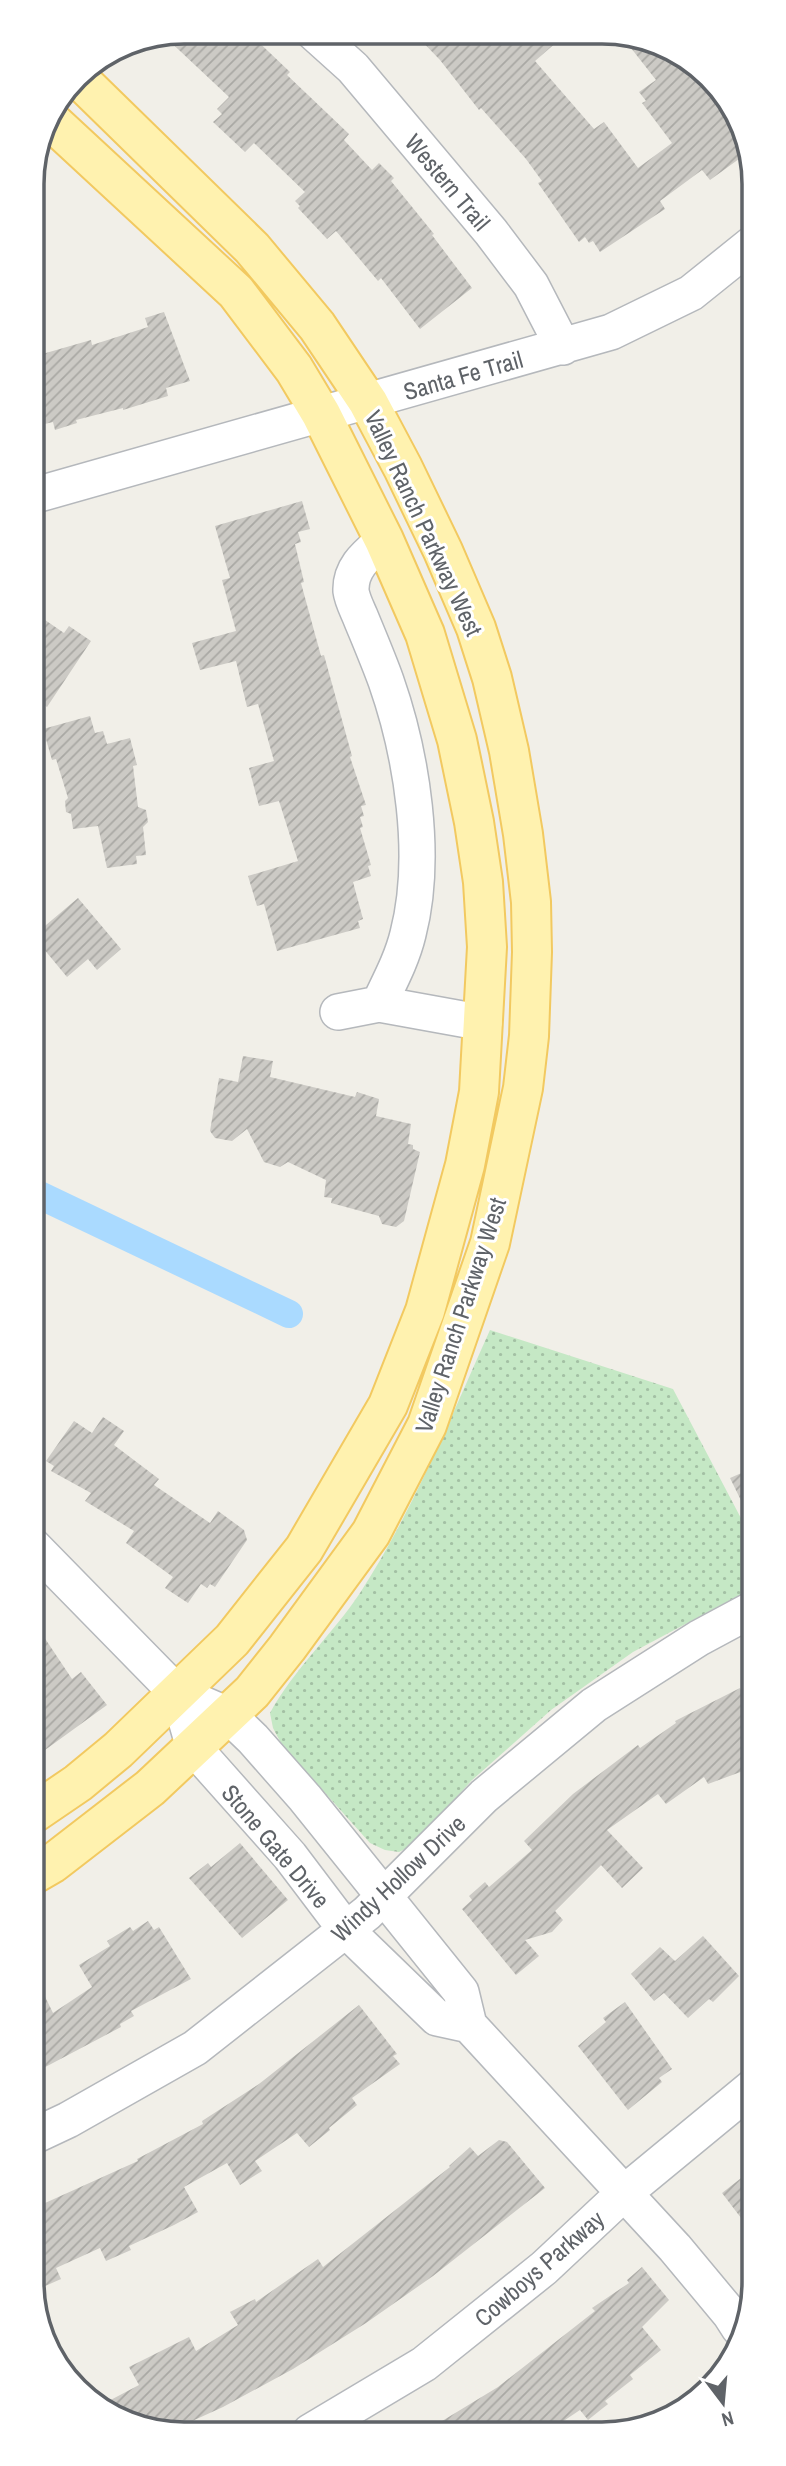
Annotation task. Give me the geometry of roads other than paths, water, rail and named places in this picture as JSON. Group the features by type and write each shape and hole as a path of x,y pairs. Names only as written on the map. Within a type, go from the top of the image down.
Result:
{"main road":[{"name":"Valley Ranch Parkway West","path":"44,1868 150,1788 252,1692 371,1533 427,1426 490,1243 523,1088 529,1036 531,902 509,751 492,678 476,628 404,468 368,401 317,326 252,248 85,85"},
{"name":"Valley Ranch Parkway West","path":"44,1806 108,1758 232,1640 304,1549 388,1405 425,1311 465,1165 479,1092 487,947 483,882 469,795 457,740 425,634 384,540 321,414 294,369 236,292 56,126"}],"street":[{"name":"Western Trail","path":"327,44 354,68 491,232 531,285 563,346"},
{"name":"Santa Fe Trail","path":"44,493 611,332 691,293 742,252"},
{"path":"379,1004 397,967 408,933 415,891 416,850 413,805 403,739 386,681 351,594 352,574 363,558 384,540"},
{"path":"338,1012 379,1004 484,1023"},
{"name":"Stone Gate Drive","path":"44,1557 177,1693 228,1715 253,1739 305,1798 461,1992 469,2025 675,2248 736,2323"},
{"name":"Windy Hollow Drive","path":"44,2131 195,2048 346,1930 385,1896 484,1797 594,1705 699,1638 742,1615"},
{"name":"Stone Gate Drive","path":"177,1693 194,1748 289,1856 346,1930 437,2018 469,2025"},
{"name":"Cowboys Parkway","path":"327,2422 424,2364 544,2268 623,2194 742,2096"}],"waterway":[{"path":"44,1197 289,1314"}]}
